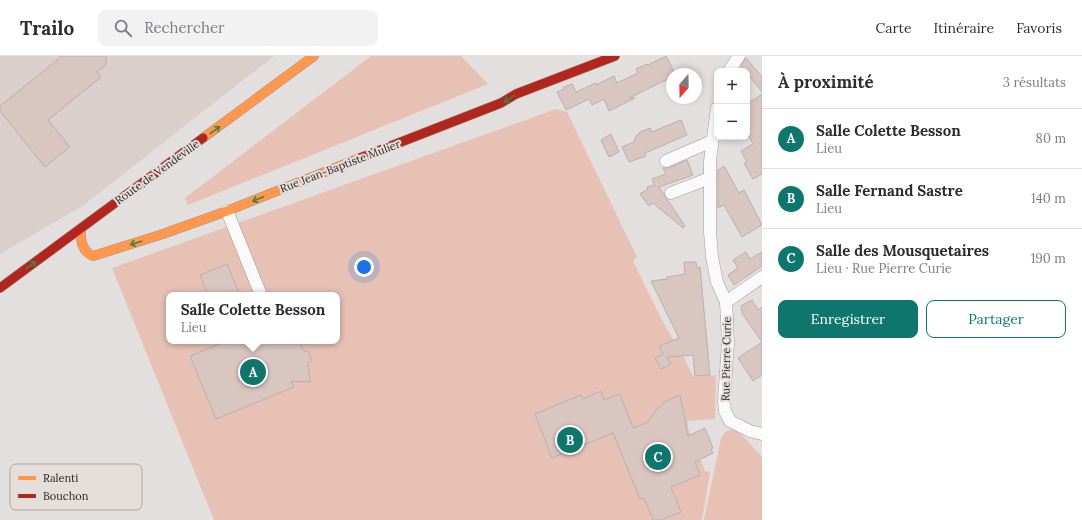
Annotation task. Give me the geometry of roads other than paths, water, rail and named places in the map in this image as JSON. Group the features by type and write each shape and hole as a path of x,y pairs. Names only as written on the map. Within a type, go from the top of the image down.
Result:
{"street":[{"name":"Route de Vendeville","path":"0,288 314,56"},
{"name":"Rue Jean-Baptiste Mulier","path":"81,228 81,239 84,249 89,254 95,256 227,211 501,103 516,94 615,56"},
{"path":"731,68 739,56"},
{"name":"Rue Pierre Curie","path":"714,128 710,178 710,232 712,257 717,282 726,302 728,343 724,401 725,411 730,421 750,431 762,434"},
{"path":"666,161 712,141"},
{"path":"671,193 710,178"},
{"path":"227,211 260,292"},
{"path":"726,302 762,277"}],"place":[{"name":"Salle Colette Besson","path":"253,372"},
{"name":"Salle Fernand Sastre","path":"570,440"},
{"name":"Salle des Mousquetaires","path":"658,457"}]}
